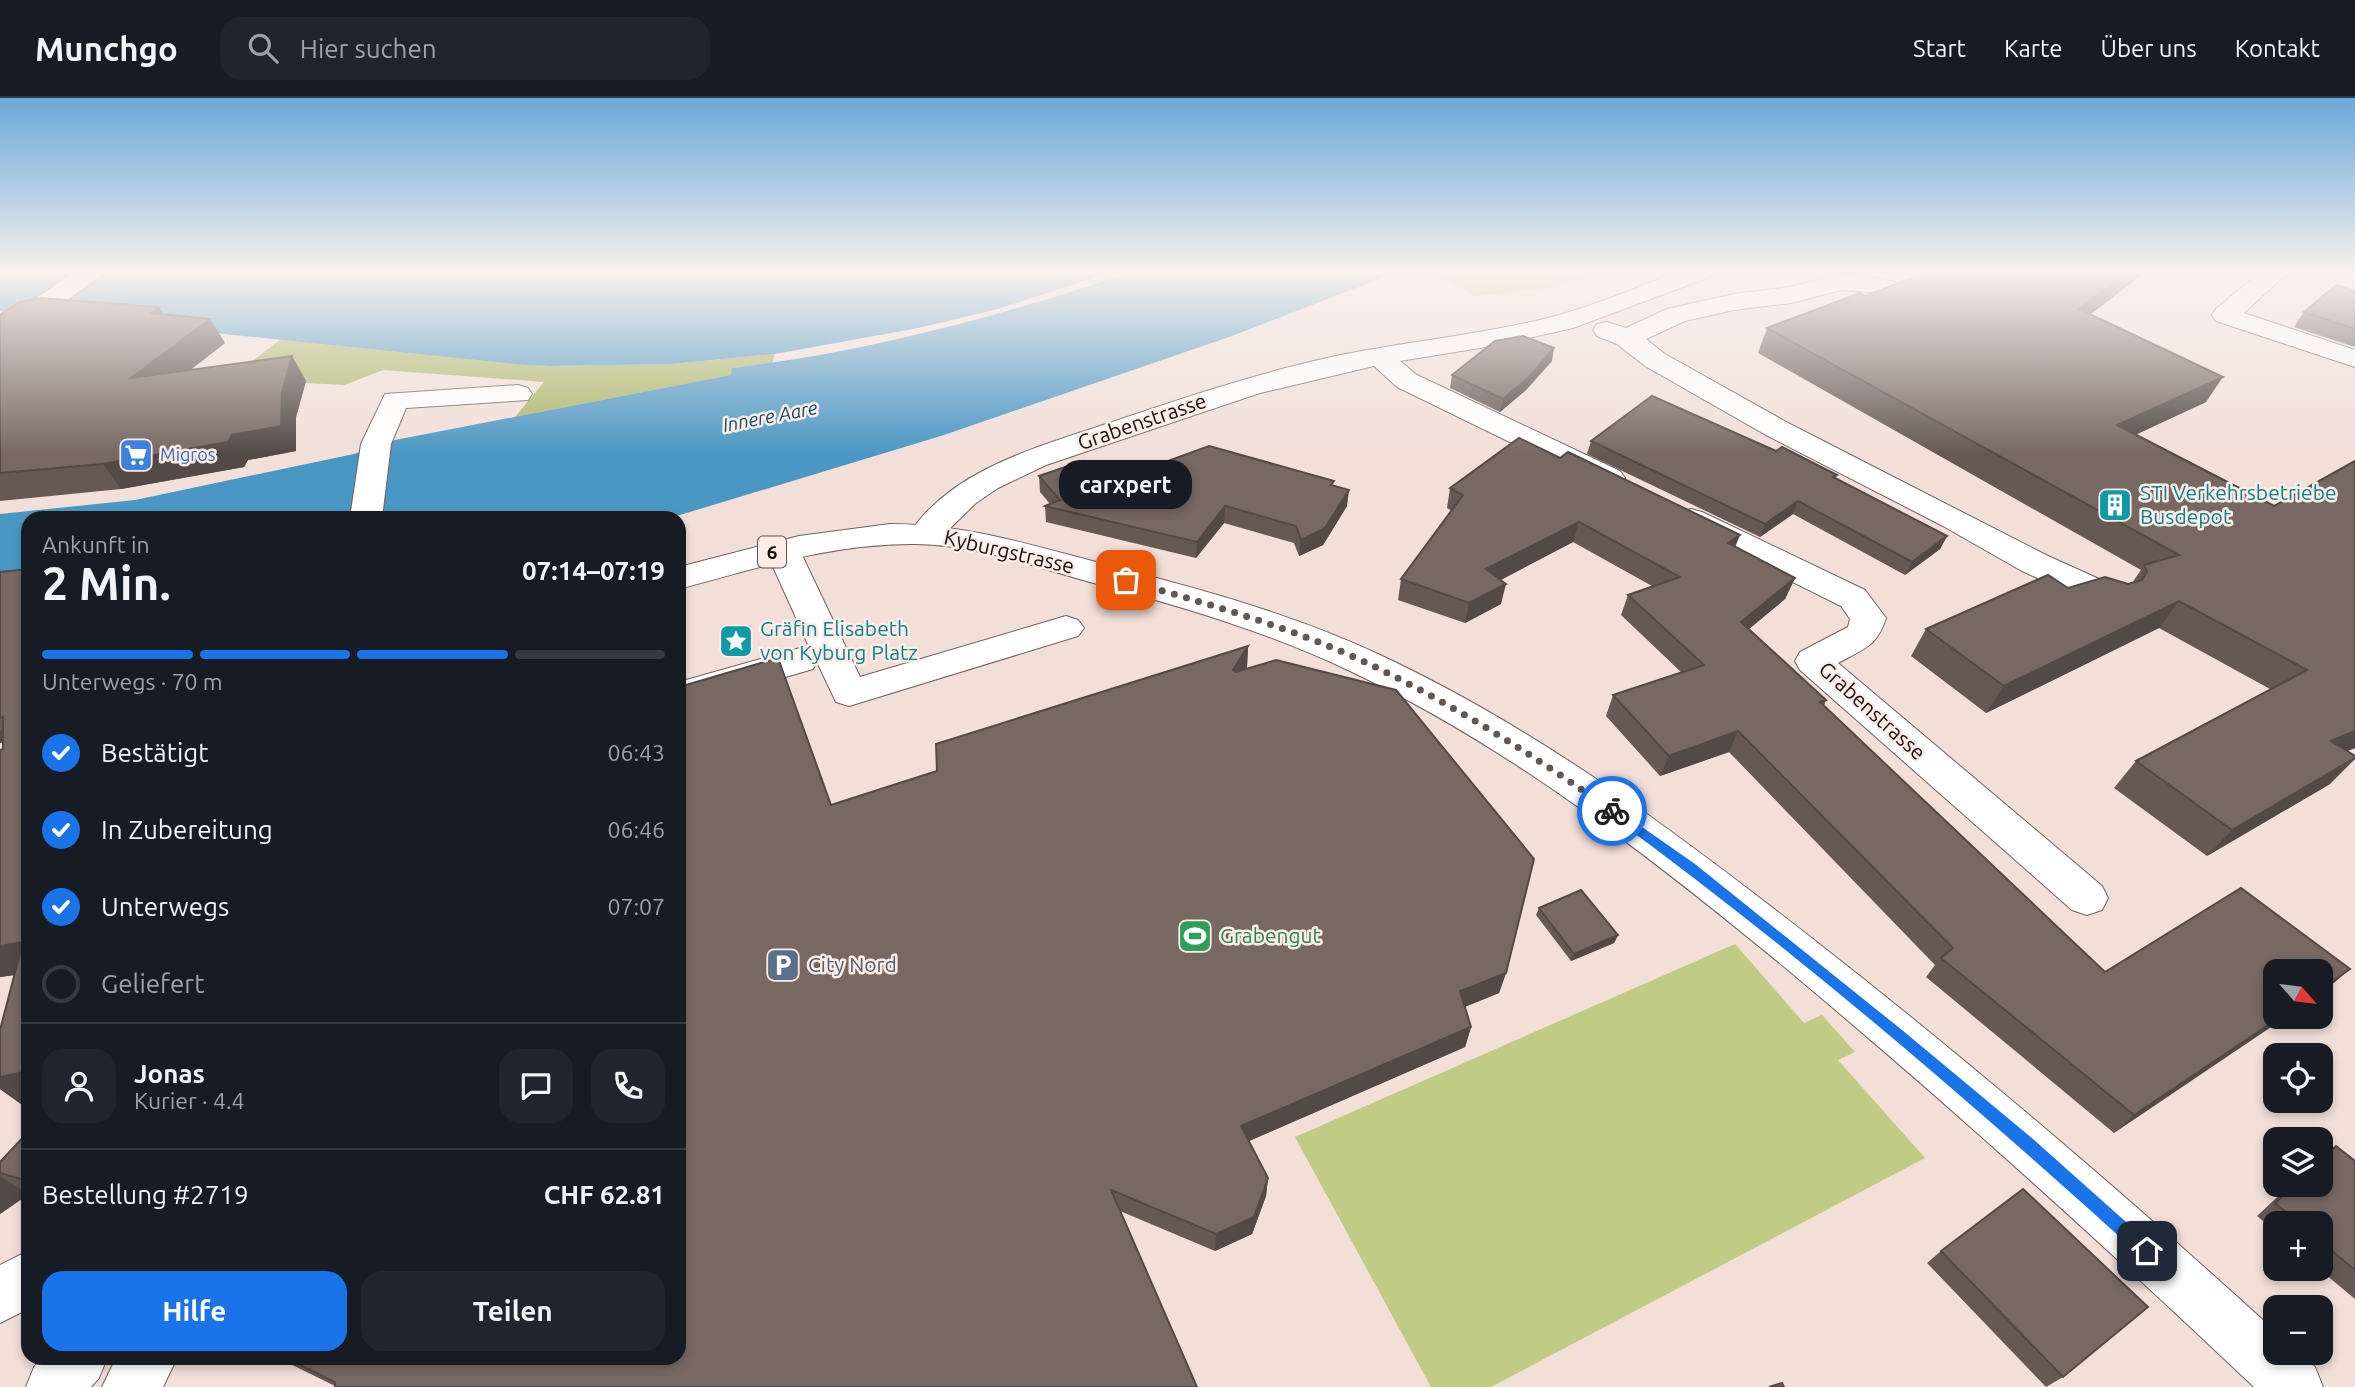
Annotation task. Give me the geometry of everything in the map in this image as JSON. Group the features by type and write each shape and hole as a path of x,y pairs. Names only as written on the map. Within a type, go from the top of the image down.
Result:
{"street":[{"name":"Grabenstrasse","path":"925,534 936,521 976,487 1009,469 1204,401 1296,375 1381,356 1511,333"},
{"path":"1614,333 1626,338 1655,360 1777,429 1955,519 2034,563 2109,597"},
{"path":"1626,338 1637,333"},
{"path":"2279,333 2355,359"},
{"name":"Grabenstrasse","path":"1381,356 1392,370 1407,382 1853,598 1868,618 1863,634 1813,661 2087,898"},
{"path":"367,511 376,443 395,400 518,394"},
{"name":"6","path":"686,576 782,550 851,538 925,534"},
{"name":"Kyburgstrasse","path":"925,534 998,547 1126,580 1225,610 1365,662 1496,733 1691,867 1898,1034 2028,1144 2295,1387"},
{"path":"782,550 849,693 1066,628"},
{"path":"686,693 800,660"},
{"path":"0,1296 21,1282"},
{"path":"54,1387 73,1365"},
{"path":"130,1387 144,1365"}],"green space":[{"path":"281,339 549,366 671,364 775,354 772,363 732,368 732,375 515,417 544,382 383,370 344,385 229,379"},
{"path":"1735,944 1804,1023 1822,1015 1855,1052 1838,1060 1925,1158 1491,1387 1431,1387 1295,1137"}],"water":[{"path":"216,333 890,333 775,354 671,364 517,364"},
{"name":"Innere Aare","path":"923,333 1239,333 944,435 686,513 686,511 29,511 135,500 354,454 395,440 731,375 732,368"},
{"path":"21,512 21,596 0,598 0,514"}],"building":[{"path":"0,333 191,333 131,378 292,356 282,392 281,426 232,435 228,442 103,464 0,473"},
{"name":"STI Verkehrsbetriebe Busdepot","path":"1776,333 2130,333 2223,377 2117,425 2274,506 2355,461 2355,731 2331,741 2355,758 2232,830 2136,761 2307,670 2179,601 2004,686 1926,629 2048,575 2068,588 2105,577 2128,584 2142,580 2147,572 2144,565 2179,555"},
{"path":"1523,336 1554,348 1529,377 1503,399 1452,375 1495,341"},
{"path":"1652,396 1776,451 1782,447 1837,475 1833,477 1947,536 1912,562 1798,501 1765,524 1591,441"},
{"path":"1519,438 1560,458 1568,452 1740,535 1728,543 1795,578 1741,622 1826,700 1820,702 2105,972 2241,888 2350,969 2333,981 2333,959 2263,959 2263,1028 2134,1115 1941,958 1953,948 1738,731 1669,756 1613,695 1704,665 1628,595 1680,577 1579,522 1486,569 1506,584 1469,603 1401,579 1463,495 1450,488"},
{"path":"1209,446 1334,481 1331,485 1349,490 1325,528 1301,540 1296,526 1225,506 1197,542 1045,506 1060,500 1039,476 1083,461 1105,484"},
{"path":"21,570 21,942 0,946 0,750 3,749 3,717 0,718 0,572"},
{"path":"1248,646 1233,670 1236,672 1276,660 1396,690 1534,859 1506,973 1460,991 1471,1027 1241,1126 1268,1178 1254,1217 1216,1234 1111,1190 1197,1387 335,1387 335,1382 300,1365 686,1365 686,685 778,658 831,805 937,771 936,744"},
{"path":"1581,890 1618,935 1574,954 1539,908"},
{"path":"21,950 21,1072 0,1077 0,1030"},
{"path":"21,1140 21,1179 0,1173 0,1162"},
{"path":"2336,1146 2355,1161 2355,1270 2333,1252 2333,1211 2285,1211 2275,1203 2282,1197 2333,1197 2333,1149"},
{"path":"2023,1189 2148,1307 2063,1377 1941,1251"}],"way so far":[{"path":"1126,580 1212,606 1365,662 1496,733 1612,811"}],"place":[{"name":"Migros","path":"136,455"},
{"name":"STI Verkehrsbetriebe Busdepot","path":"2115,505"},
{"name":"carxpert","path":"1126,580"},
{"name":"Gräfin Elisabeth von Kyburg Platz","path":"736,641"},
{"name":"Grabengut","path":"1195,936"},
{"name":"City Nord","path":"783,965"}],"route":[{"path":"1612,811 1691,867 1898,1034 2028,1144 2147,1251"}]}
